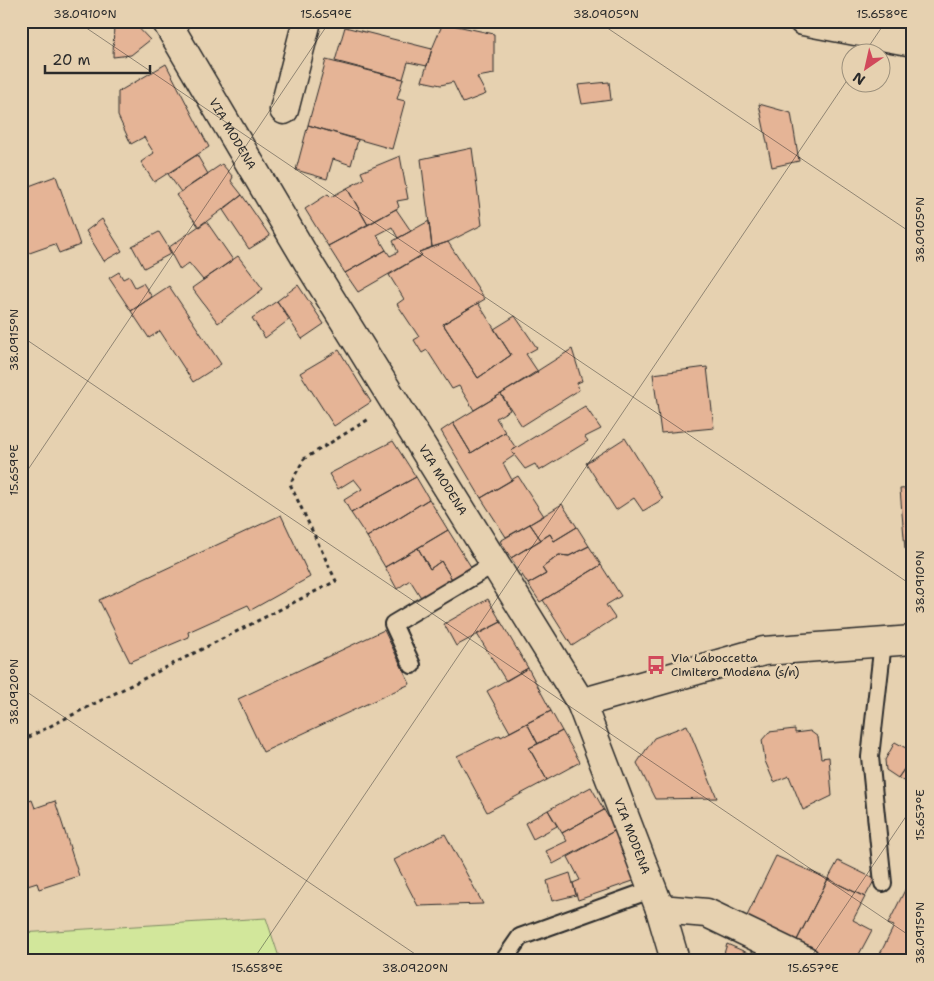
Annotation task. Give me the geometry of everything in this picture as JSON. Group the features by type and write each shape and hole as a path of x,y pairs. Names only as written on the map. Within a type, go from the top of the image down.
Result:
{"main road":[{"name":"VIA MODENA","path":"166,21 311,267 581,703 656,899 675,960"},
{"path":"284,110 307,21"},
{"path":"803,21 913,42"},
{"path":"581,703 764,651 913,640"},
{"path":"656,899 707,913 805,960"}],"lane":[{"path":"412,665 393,624 494,564"},
{"path":"883,642 870,757 883,883"},
{"path":"504,960 520,937 656,899"}],"path":[{"path":"21,741 336,581 290,484 304,459 395,403"}],"green space":[{"path":"266,918 280,960 21,960 21,933"}],"building":[{"path":"114,21 132,21 150,40 131,55 113,57"},
{"path":"443,23 494,34 494,74 477,77 486,94 463,103 453,82 441,85 422,81"},
{"path":"345,27 432,49 427,66 408,62 403,79 335,61"},
{"path":"326,60 403,79 397,99 405,101 392,149 308,125"},
{"path":"166,64 209,147 154,182 141,162 154,153 144,137 131,144 118,116 118,92"},
{"path":"609,82 611,100 582,104 578,85"},
{"path":"759,104 791,113 799,161 772,167"},
{"path":"308,125 358,140 351,165 333,159 327,179 296,170"},
{"path":"472,148 482,225 448,242 432,247 421,159"},
{"path":"197,155 208,174 181,192 168,174"},
{"path":"400,156 408,199 397,201 399,207 368,225 347,188 364,179 361,172"},
{"path":"222,164 233,177 231,181 242,195 199,227 176,195"},
{"path":"56,176 80,245 59,253 55,244 21,256 21,189"},
{"path":"347,188 368,225 328,246 305,209 328,194 331,197"},
{"path":"242,195 270,236 249,249 223,210"},
{"path":"396,209 411,231 398,238 392,227 377,235 386,250 345,273 328,246"},
{"path":"102,219 122,251 104,261 86,231"},
{"path":"206,221 233,260 203,280 189,263 180,270 168,248"},
{"path":"429,221 432,247 419,252 422,255 358,292 345,273 386,250 390,256 398,252 393,241"},
{"path":"159,232 172,253 144,268 132,246"},
{"path":"448,242 485,299 443,324 478,378 511,355 494,329 515,316 537,348 526,354 538,372 474,410 459,386 452,389 427,350 422,353 414,340 419,337 397,304 404,299 389,275 422,255 419,252"},
{"path":"238,256 263,289 218,323 192,288"},
{"path":"119,272 123,279 129,276 135,287 143,283 152,297 131,311 109,278"},
{"path":"298,285 324,324 302,339 277,301"},
{"path":"169,286 221,364 193,382 160,331 149,338 131,311"},
{"path":"277,301 290,319 265,338 252,318"},
{"path":"478,303 511,355 478,378 443,324"},
{"path":"572,349 582,381 577,383 579,390 522,426 501,394"},
{"path":"339,350 371,402 334,426 300,373"},
{"path":"707,367 714,428 661,433 653,374"},
{"path":"501,394 510,410 496,418 505,432 471,453 453,423"},
{"path":"585,406 601,429 585,437 588,441 539,471 535,464 525,469 511,451"},
{"path":"453,423 471,453 505,432 516,448 511,451 515,455 503,463 512,480 481,498 441,431"},
{"path":"625,438 663,499 643,511 634,498 616,510 586,463"},
{"path":"393,441 416,477 351,513 344,500 362,489 354,479 338,489 329,474"},
{"path":"518,476 544,516 506,537 481,498"},
{"path":"416,477 429,499 367,537 351,513"},
{"path":"913,488 913,549 905,549 900,489"},
{"path":"429,499 448,530 385,567 367,537"},
{"path":"562,504 577,527 554,541 550,534 541,540 530,524"},
{"path":"281,515 310,577 251,610 248,605 188,632 189,637 130,662 99,600"},
{"path":"530,524 541,540 511,558 500,541"},
{"path":"577,527 589,546 569,556 559,555 542,568 546,574 528,584 511,558 550,534 554,541"},
{"path":"448,530 473,570 453,581 441,561 430,569 418,548"},
{"path":"589,546 601,565 540,602 528,584 546,574 542,568 559,555 569,556"},
{"path":"418,548 430,569 441,561 453,581 422,599 410,580 397,589 385,567"},
{"path":"601,565 621,596 606,605 615,618 572,646 543,600"},
{"path":"488,599 501,622 456,646 444,624"},
{"path":"501,622 528,668 506,681 477,634"},
{"path":"384,630 410,684 263,752 238,699"},
{"path":"528,668 551,711 510,732 487,691"},
{"path":"551,711 562,731 538,744 527,723"},
{"path":"527,723 538,744 529,748 547,780 487,812 457,756 500,735 501,737"},
{"path":"687,725 717,798 655,799 637,763 654,738"},
{"path":"795,729 795,733 810,731 818,737 821,758 829,757 832,796 803,810 789,776 774,782 765,761 762,740 769,732"},
{"path":"562,731 580,762 547,780 529,748"},
{"path":"895,742 913,752 913,756 898,778 886,770 885,760"},
{"path":"913,756 913,786 898,778"},
{"path":"591,787 604,810 562,833 548,810"},
{"path":"32,800 35,808 55,801 79,876 39,889 37,883 21,888 21,804"},
{"path":"548,810 557,826 533,839 525,823"},
{"path":"604,810 616,830 553,864 546,851 567,841 562,833"},
{"path":"616,830 639,879 578,900 573,883 580,880 568,857"},
{"path":"445,834 483,904 418,906 394,860"},
{"path":"776,856 828,879 796,942 746,918"},
{"path":"838,861 875,879 865,897 828,879"},
{"path":"570,873 576,895 552,901 547,881"},
{"path":"911,878 913,879 913,942 904,960 877,960 894,926 888,924"},
{"path":"828,879 865,897 853,920 872,930 856,960 834,960 796,942"},
{"path":"913,942 913,960 904,960"},
{"path":"727,944 764,960 722,960"}],"place":[{"name":"Via Laboccetta Cimitero Modena (s/n)","path":"656,665"}]}
